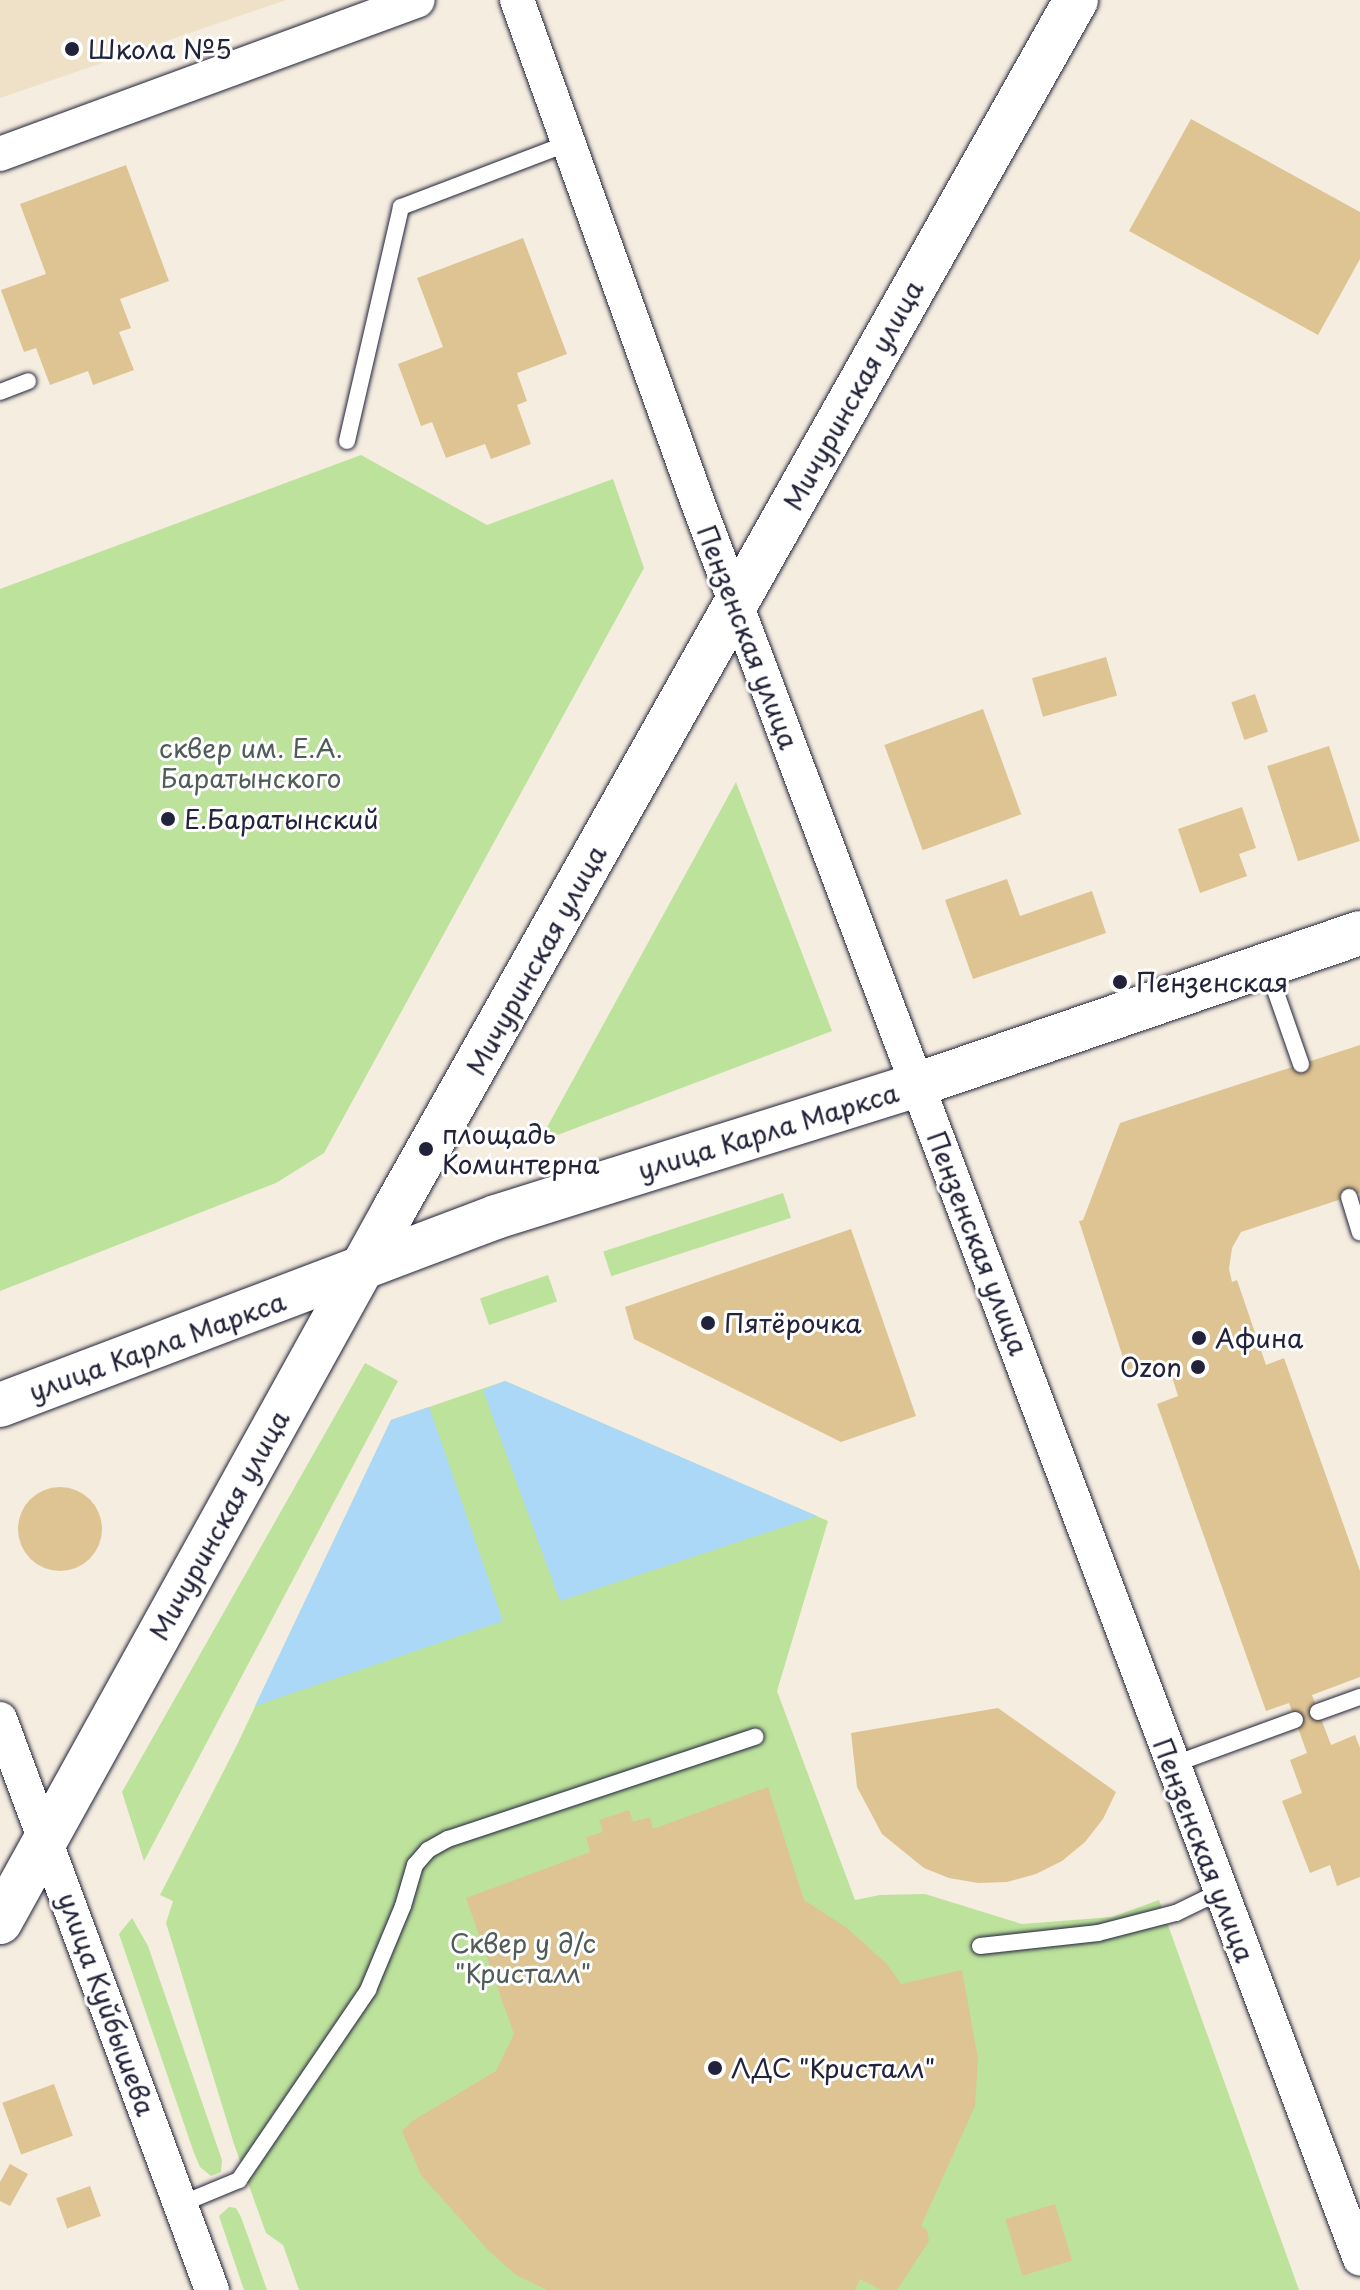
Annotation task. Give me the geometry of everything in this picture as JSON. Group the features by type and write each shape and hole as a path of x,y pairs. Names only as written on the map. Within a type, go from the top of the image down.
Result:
{"main road":[{"name":"Мичуринская улица","path":"0,1922 362,1269 1076,0"},
{"name":"улица Карла Маркса","path":"0,1405 496,1217 916,1085 1360,933"}],"street":[{"path":"0,154 418,0"},
{"name":"Пензенская улица","path":"517,0 916,1085 945,1151 1219,1892 1360,2259"},
{"name":"улица Куйбышева","path":"0,1719 212,2290"}],"lane":[{"path":"347,441 401,207 569,143"},
{"path":"0,392 28,381"},
{"path":"1266,965 1301,1064"},
{"path":"1349,1197 1360,1232"},
{"path":"1318,1712 1360,1697"},
{"path":"1172,1765 1295,1720"},
{"path":"181,2204 239,2180 368,1990 403,1906 415,1865 428,1850 448,1839 755,1737"},
{"path":"980,1946 1098,1933 1176,1913 1219,1892"}],"shaded area":[{"name":"Школа №5","path":"0,0 286,0 0,98"}],"green space":[{"name":"сквер им. Е.А. Баратынского","path":"361,455 487,525 613,479 644,568 324,1153 276,1183 0,1291 0,589"},
{"path":"736,782 832,1031 539,1142"},
{"path":"783,1193 791,1218 611,1276 603,1251"},
{"path":"548,1275 557,1301 489,1325 480,1298"},
{"path":"365,1363 398,1381 144,1861 122,1792"},
{"name":"Сквер у д/с \"Кристалл\"","path":"505,1381 828,1521 777,1691 855,1900 880,1895 925,1894 1022,1924 1112,1917 1159,1900 1299,2290 299,2290 283,2245 266,2233 234,2144 166,1923 173,1901 160,1895 236,1747 391,1420"},
{"path":"132,1918 148,1946 222,2160 221,2172 211,2176 200,2167 194,2153 119,1934"},
{"path":"229,2207 236,2208 241,2217 267,2290 244,2290 219,2216"}],"water":[{"path":"505,1381 817,1516 560,1601 483,1390"},
{"path":"429,1407 503,1621 255,1706 391,1420"}],"building":[{"path":"1191,119 1360,212 1360,259 1318,335 1129,231"},
{"path":"126,165 169,281 120,299 131,328 119,332 134,370 93,385 88,371 50,385 36,348 24,352 1,290 46,274 20,204"},
{"path":"523,238 567,354 517,373 527,401 517,405 531,444 491,459 485,444 446,458 432,422 421,426 398,364 443,347 417,278"},
{"path":"1106,657 1117,695 1043,717 1032,678"},
{"path":"1255,694 1268,732 1244,740 1231,702"},
{"path":"983,709 1021,814 923,850 884,745"},
{"path":"1329,746 1360,841 1298,861 1267,766"},
{"path":"1242,807 1256,848 1239,854 1247,876 1200,893 1178,829"},
{"path":"1007,879 1020,916 1092,891 1106,933 973,979 945,900"},
{"path":"1360,1045 1360,1193 1241,1232 1232,1248 1229,1269 1232,1282 1237,1280 1266,1365 1284,1358 1360,1571 1360,1677 1312,1695 1331,1745 1355,1735 1360,1748 1360,1877 1337,1886 1330,1865 1310,1873 1282,1801 1302,1793 1290,1760 1307,1753 1289,1703 1266,1711 1157,1404 1178,1396 1169,1367 1161,1369 1158,1360 1127,1370 1079,1221 1083,1220 1120,1123"},
{"path":"851,1229 916,1416 841,1442 634,1339 625,1307"},
{"path":"60,1487 83,1494 95,1506 102,1529 95,1552 83,1564 60,1571 37,1564 25,1552 18,1529 25,1506 37,1494"},
{"path":"998,1708 1116,1792 1103,1819 1085,1842 1062,1861 1036,1874 1007,1882 978,1883 949,1878 924,1868 882,1834 857,1787 851,1733"},
{"path":"768,1787 804,1900 847,1928 887,1964 901,1984 962,1970 978,2059 975,2106 921,2226 927,2230 929,2241 897,2290 881,2290 860,2279 855,2290 547,2290 516,2275 488,2250 421,2175 402,2131 414,2120 496,2071 514,2034 466,1898 590,1852 586,1837 603,1832 599,1820 629,1810 633,1822 650,1817 653,1829"},
{"path":"54,2084 73,2136 21,2154 2,2103"},
{"path":"10,2164 28,2174 10,2206 0,2201 0,2182"},
{"path":"90,2186 101,2216 67,2228 56,2198"},
{"path":"1055,2204 1072,2260 1023,2276 1005,2219"}],"place":[{"name":"Школа №5","path":"72,49"},
{"name":"Е.Баратынский","path":"168,819"},
{"name":"Пензенская","path":"1120,982"},
{"name":"площадь Коминтерна","path":"426,1149"},
{"name":"Пятёрочка","path":"708,1323"},
{"name":"Афина","path":"1199,1338"},
{"name":"Ozon","path":"1198,1367"},
{"name":"ЛДС \"Кристалл\"","path":"715,2068"}]}
